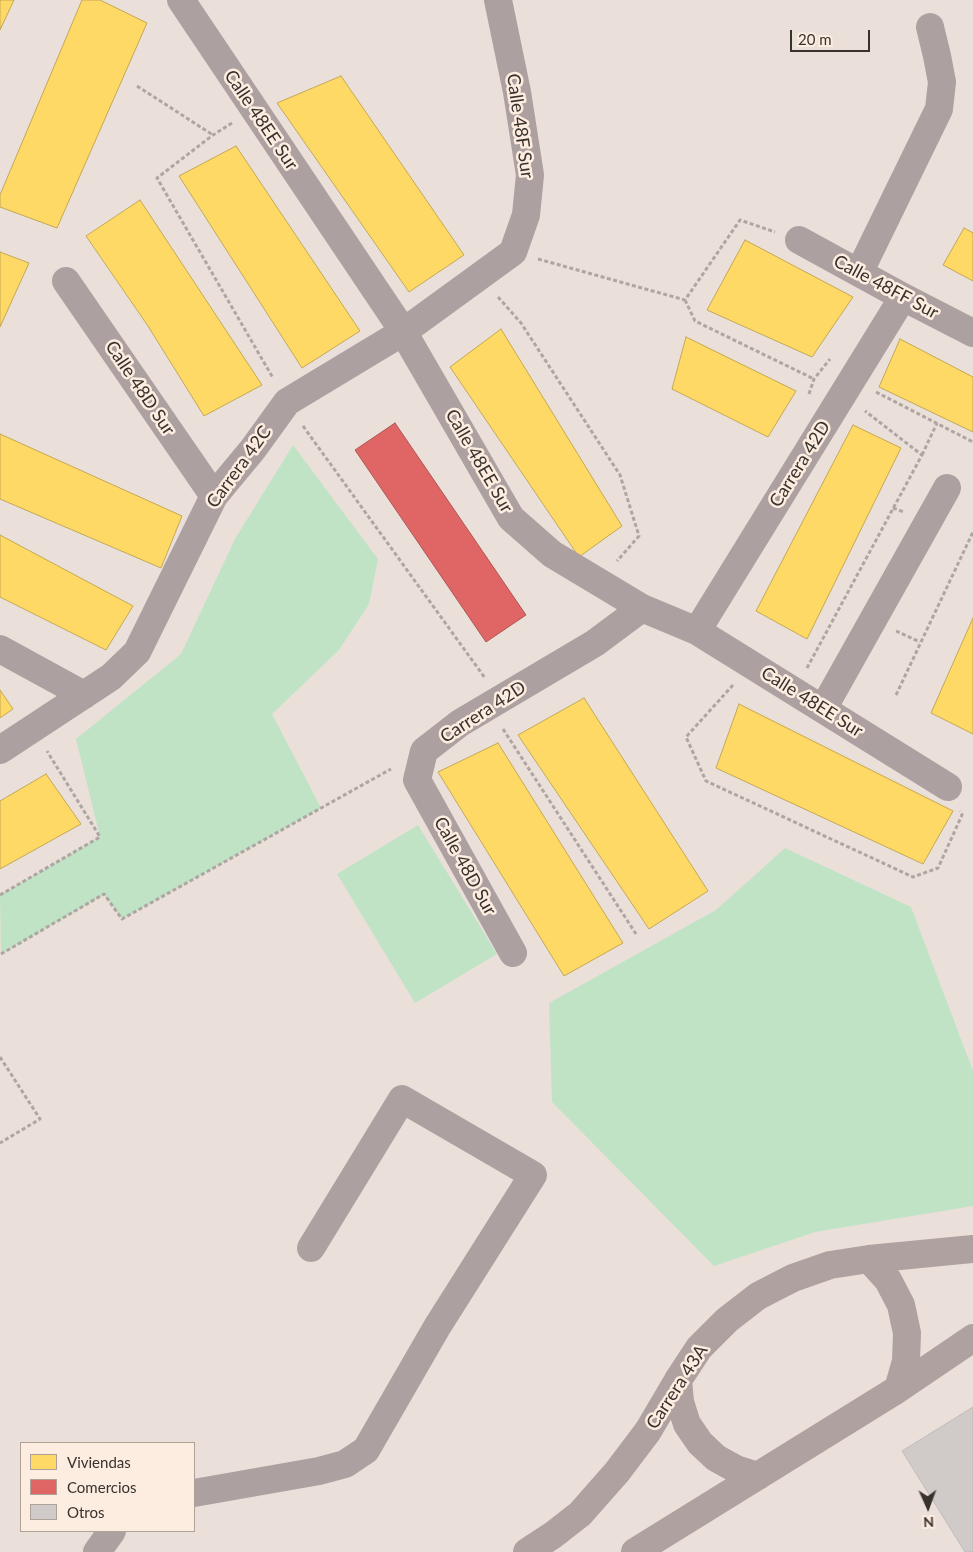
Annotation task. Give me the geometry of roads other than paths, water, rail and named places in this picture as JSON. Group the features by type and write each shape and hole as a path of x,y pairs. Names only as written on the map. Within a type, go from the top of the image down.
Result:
{"main road":[{"name":"Carrera 43A","path":"527,1552 580,1514 611,1479 648,1431 678,1380 700,1348 727,1320 758,1296 793,1278 830,1265 869,1259 973,1249"},
{"path":"869,1259 888,1280 901,1305 907,1333 906,1362 898,1389"},
{"path":"635,1552 898,1389 973,1338"},
{"path":"678,1380 680,1402 687,1424 700,1443 716,1458 736,1470 758,1476"}],"street":[{"name":"Calle 48EE Sur","path":"181,0 404,332 511,518 552,554 642,608 697,631 948,787"},
{"name":"Calle 48F Sur","path":"498,0 517,92 530,175 526,215 513,252"},
{"path":"859,273 939,109 942,82 938,56 930,27"},
{"name":"Calle 48FF Sur","path":"799,240 902,297 973,333"},
{"name":"Carrera 42C","path":"0,750 111,677 137,652 214,496 253,449 286,402 404,332 513,252"},
{"name":"Calle 48D Sur","path":"66,280 214,496"},
{"name":"Carrera 42D","path":"697,631 902,297"},
{"path":"823,709 947,488"},
{"name":"Carrera 42D","path":"417,780 424,751 460,723 595,644 642,608"},
{"path":"0,649 84,695"},
{"name":"Calle 48D Sur","path":"417,780 513,953"},
{"path":"195,1492 319,1471 345,1464 366,1450 442,1319 533,1175 402,1099 311,1248"},
{"path":"97,1552 111,1532"}]}
